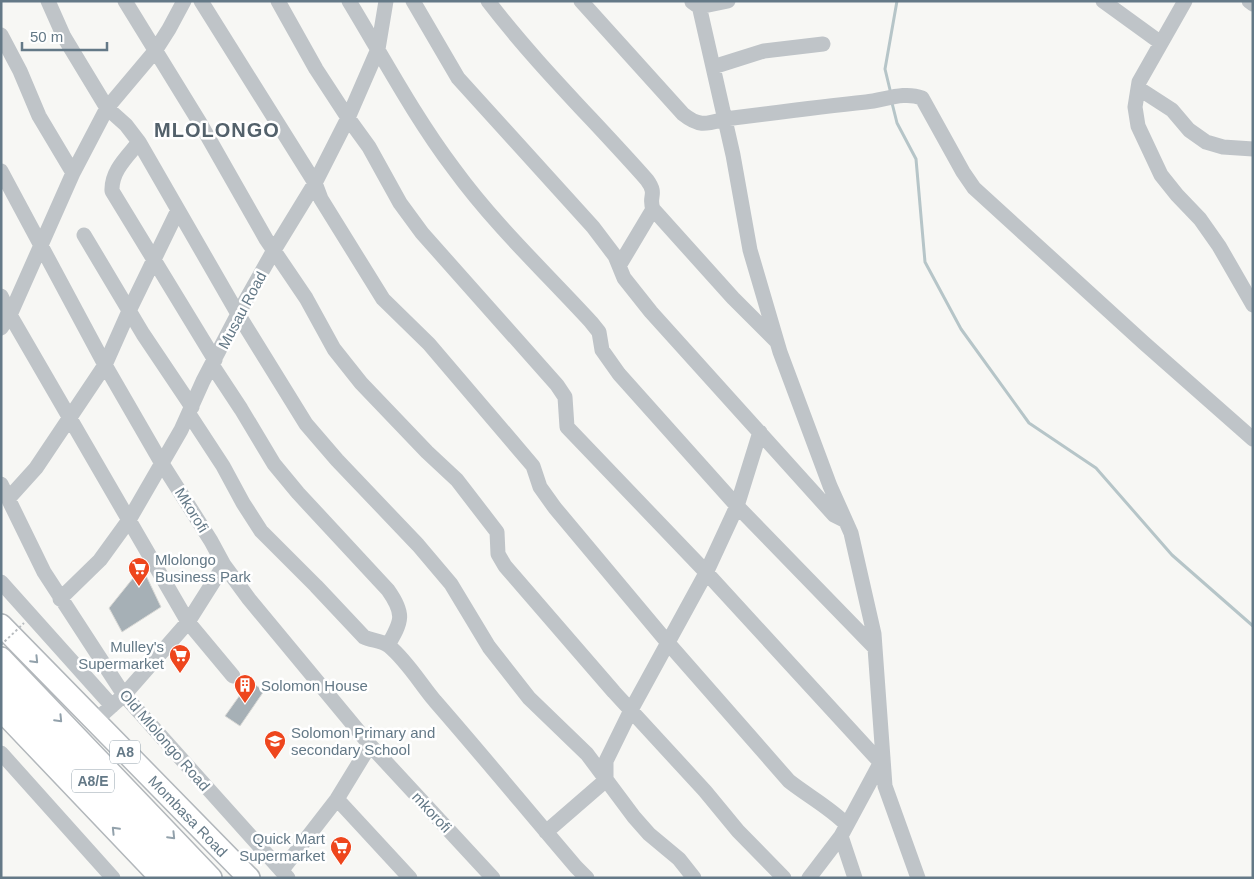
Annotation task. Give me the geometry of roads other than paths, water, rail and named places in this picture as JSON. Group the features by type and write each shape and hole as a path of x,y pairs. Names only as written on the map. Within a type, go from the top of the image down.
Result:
{"highway":[{"name":"Mombasa Road","path":"1,625 249,878"},
{"name":"A8/E","path":"1,658 211,878"},
{"name":"A8/E","path":"1,685 185,878"},
{"path":"1,710 161,878"}],"street":[{"path":"48,1 64,36 107,108 126,125 139,142 238,314 306,424 337,460 418,545 451,584 489,647 530,698 587,754 634,817 649,834 679,859 694,878"},
{"path":"125,1 200,123 274,250 306,298 334,349 361,383 427,452 457,480 497,532 498,554 505,566 705,791 738,831 784,878"},
{"path":"6,321 73,173 107,108 155,51 184,1"},
{"path":"201,1 315,183 321,199 383,299 429,344 533,466 540,487 555,508 668,643 789,781 803,793 824,804 843,830 855,878"},
{"path":"278,1 316,69 369,147 400,203 422,233 557,385 565,397 567,427 882,760"},
{"path":"349,1 420,122 455,171 494,218 591,322 599,332 602,350 619,374 737,506 875,648"},
{"name":"Musau Road","path":"60,599 100,560 129,520 190,410 238,314 315,183 348,118 378,49 386,1"},
{"path":"413,1 458,78 593,227 615,256 624,278 651,312 834,515 845,520"},
{"path":"488,1 529,53 601,128 647,180 653,189 654,195 651,203 653,209 733,298 778,343"},
{"path":"581,1 683,114 693,122 704,124 725,119 869,102 901,95 914,95 922,98 962,172 974,188 1144,343 1253,439"},
{"path":"728,1 696,3 725,119 750,250 778,343 806,423 851,533 874,634 885,786 918,878"},
{"path":"1103,1 1161,43"},
{"path":"1185,1 1139,82 1135,107 1138,126 1148,151 1161,175 1205,226 1219,246 1253,305"},
{"path":"1249,1 1253,4"},
{"path":"1,35 20,70 39,116 73,173"},
{"path":"713,67 764,50 823,44"},
{"path":"1138,88 1172,110 1189,130 1206,142 1223,147 1253,149"},
{"path":"139,142 116,170 111,181 112,191 274,464 396,601 401,614 399,625 388,645"},
{"name":"Mkorofi","path":"1,171 104,365 224,565 370,746"},
{"path":"619,266 653,209"},
{"path":"8,499 36,468 104,365 178,210"},
{"path":"84,235 261,531 364,637 388,645 401,658 546,832 587,878"},
{"path":"1,296 6,321 70,417 188,622 233,676"},
{"path":"546,832 606,780 606,761 631,710 706,573 737,506 760,432"},
{"name":"Old Mlolongo Road","path":"1,484 44,572 124,695 285,874"},
{"path":"95,721 124,695 188,622 224,565"},
{"path":"1,582 112,706"},
{"path":"285,874 337,799 370,746"},
{"name":"mkorofi","path":"370,746 493,878"},
{"path":"1,753 113,878"},
{"path":"809,878 843,830 882,760"},
{"path":"337,799 410,878"}],"waterway":[{"path":"891,94 885,69 897,1"},
{"path":"892,103 897,123 916,159 925,262 961,329 1029,423 1096,468 1172,555 1253,626"}],"place":[{"name":"Mlolongo Business Park","path":"139,587"},
{"name":"Mulley's Supermarket","path":"180,674"},
{"name":"Solomon House","path":"245,704"},
{"name":"Solomon Primary and secondary School","path":"275,760"},
{"name":"Quick Mart Supermarket","path":"341,866"}],"district":[{"name":"MLOLONGO","path":"217,130"}]}
